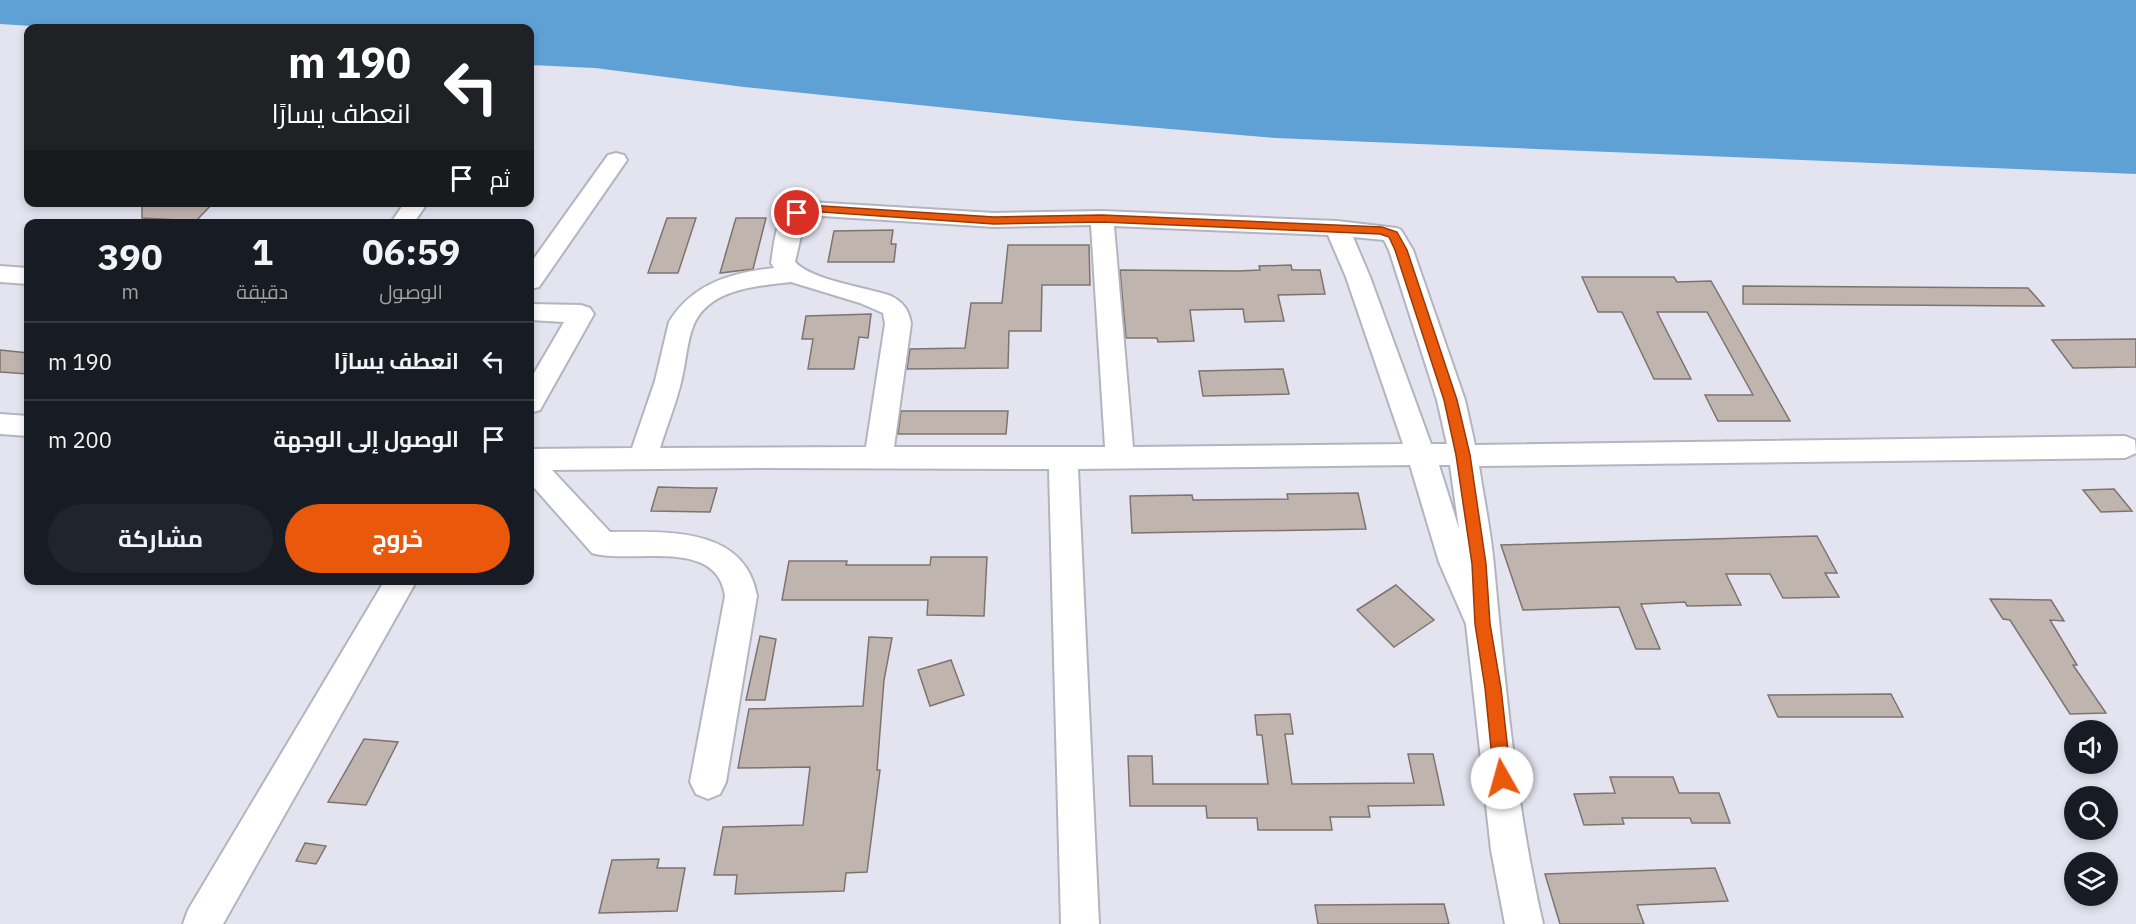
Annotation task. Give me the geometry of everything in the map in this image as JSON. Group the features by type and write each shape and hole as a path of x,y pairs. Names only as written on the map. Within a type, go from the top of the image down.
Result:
{"street":[{"path":"534,275 616,160"},
{"path":"792,273 783,263 793,219 797,213 807,209 994,220 1102,218 1337,228 1382,230 1393,235 1401,250 1450,400 1463,455 1479,564 1482,624 1493,688 1515,886 1524,924"},
{"path":"1102,218 1120,458"},
{"path":"1337,228 1358,277 1421,454 1454,562 1482,624"},
{"path":"642,459 668,381 682,322 687,315 720,285 792,273 885,303 897,314 898,324 878,458"},
{"path":"0,274 24,276"},
{"path":"534,312 580,314 534,397"},
{"path":"0,424 24,426"},
{"path":"534,460 1120,458 1421,454 1504,456 2125,447"},
{"path":"1063,458 1080,924"},
{"path":"534,469 603,544 687,546 722,562 737,575 741,596 708,782"},
{"path":"202,924 399,585"}],"water":[{"path":"0,0 2136,0 2136,174 1276,138 1065,120 744,87 595,68 534,65 534,24 0,24"}],"building":[{"path":"142,207 209,207 198,219 142,218"},
{"path":"667,218 696,218 678,273 648,273"},
{"path":"736,218 766,218 753,269 720,273"},
{"path":"893,230 891,244 896,244 894,262 828,262 834,231"},
{"path":"1008,245 1089,245 1090,285 1042,285 1041,331 1009,331 1008,368 907,369 910,349 965,348 971,303 1002,303"},
{"path":"1291,265 1292,270 1320,270 1325,294 1278,295 1284,321 1245,322 1243,309 1190,310 1194,341 1158,342 1157,338 1126,338 1120,270 1238,271 1260,270 1259,266"},
{"path":"1582,277 1674,277 1677,282 1711,281 1790,421 1718,421 1705,395 1753,395 1707,312 1657,312 1691,379 1654,379 1622,312 1598,312"},
{"path":"1743,286 2028,288 2044,306 1743,304"},
{"path":"871,314 868,338 859,337 854,369 808,369 813,339 802,339 806,316"},
{"path":"2136,339 2136,367 2073,368 2052,340"},
{"path":"0,350 24,353 24,374 0,372"},
{"path":"1283,369 1289,394 1203,396 1199,371"},
{"path":"901,411 1008,411 1006,434 898,434"},
{"path":"658,487 717,488 710,512 651,511"},
{"path":"2114,489 2132,511 2101,512 2083,490"},
{"path":"1358,493 1366,529 1132,533 1130,496 1192,495 1193,500 1288,499 1287,494"},
{"path":"1817,536 1837,573 1825,573 1839,597 1783,598 1770,574 1726,574 1741,605 1687,606 1685,602 1641,604 1660,649 1636,649 1619,607 1523,610 1501,545"},
{"path":"931,557 987,557 984,616 927,615 928,600 782,600 789,561 847,561 846,565 930,565"},
{"path":"1396,585 1434,620 1394,647 1357,610"},
{"path":"1990,599 2051,600 2064,621 2050,620 2077,665 2073,665 2106,713 2070,714 2010,620 2003,619"},
{"path":"760,636 776,639 765,700 746,700"},
{"path":"869,637 892,638 884,680 877,770 880,770 867,872 846,873 844,891 735,894 737,875 714,875 723,827 803,825 810,767 738,768 749,709 863,706"},
{"path":"951,660 964,695 930,706 918,670"},
{"path":"1891,694 1903,717 1778,717 1768,695"},
{"path":"1290,714 1293,734 1285,734 1292,784 1414,783 1408,754 1433,754 1444,805 1368,806 1370,817 1330,817 1332,830 1258,830 1257,818 1207,818 1206,806 1130,806 1128,756 1152,756 1153,784 1268,784 1262,735 1257,735 1255,715"},
{"path":"364,739 398,742 366,805 328,802"},
{"path":"1610,777 1673,777 1679,793 1719,793 1730,823 1692,823 1690,818 1622,818 1624,824 1584,825 1574,794 1615,793"},
{"path":"305,843 326,846 316,864 296,861"},
{"path":"659,859 657,868 685,868 677,911 599,913 612,860"},
{"path":"1715,868 1728,901 1637,905 1644,924 1560,924 1545,874"},
{"path":"1444,904 1449,924 1318,924 1315,905"}],"route":[{"path":"797,213 807,209 822,208 994,220 1102,218 1382,230 1393,235 1401,250 1450,400 1463,455 1467,496 1479,564 1482,624 1493,688 1502,778"}]}
